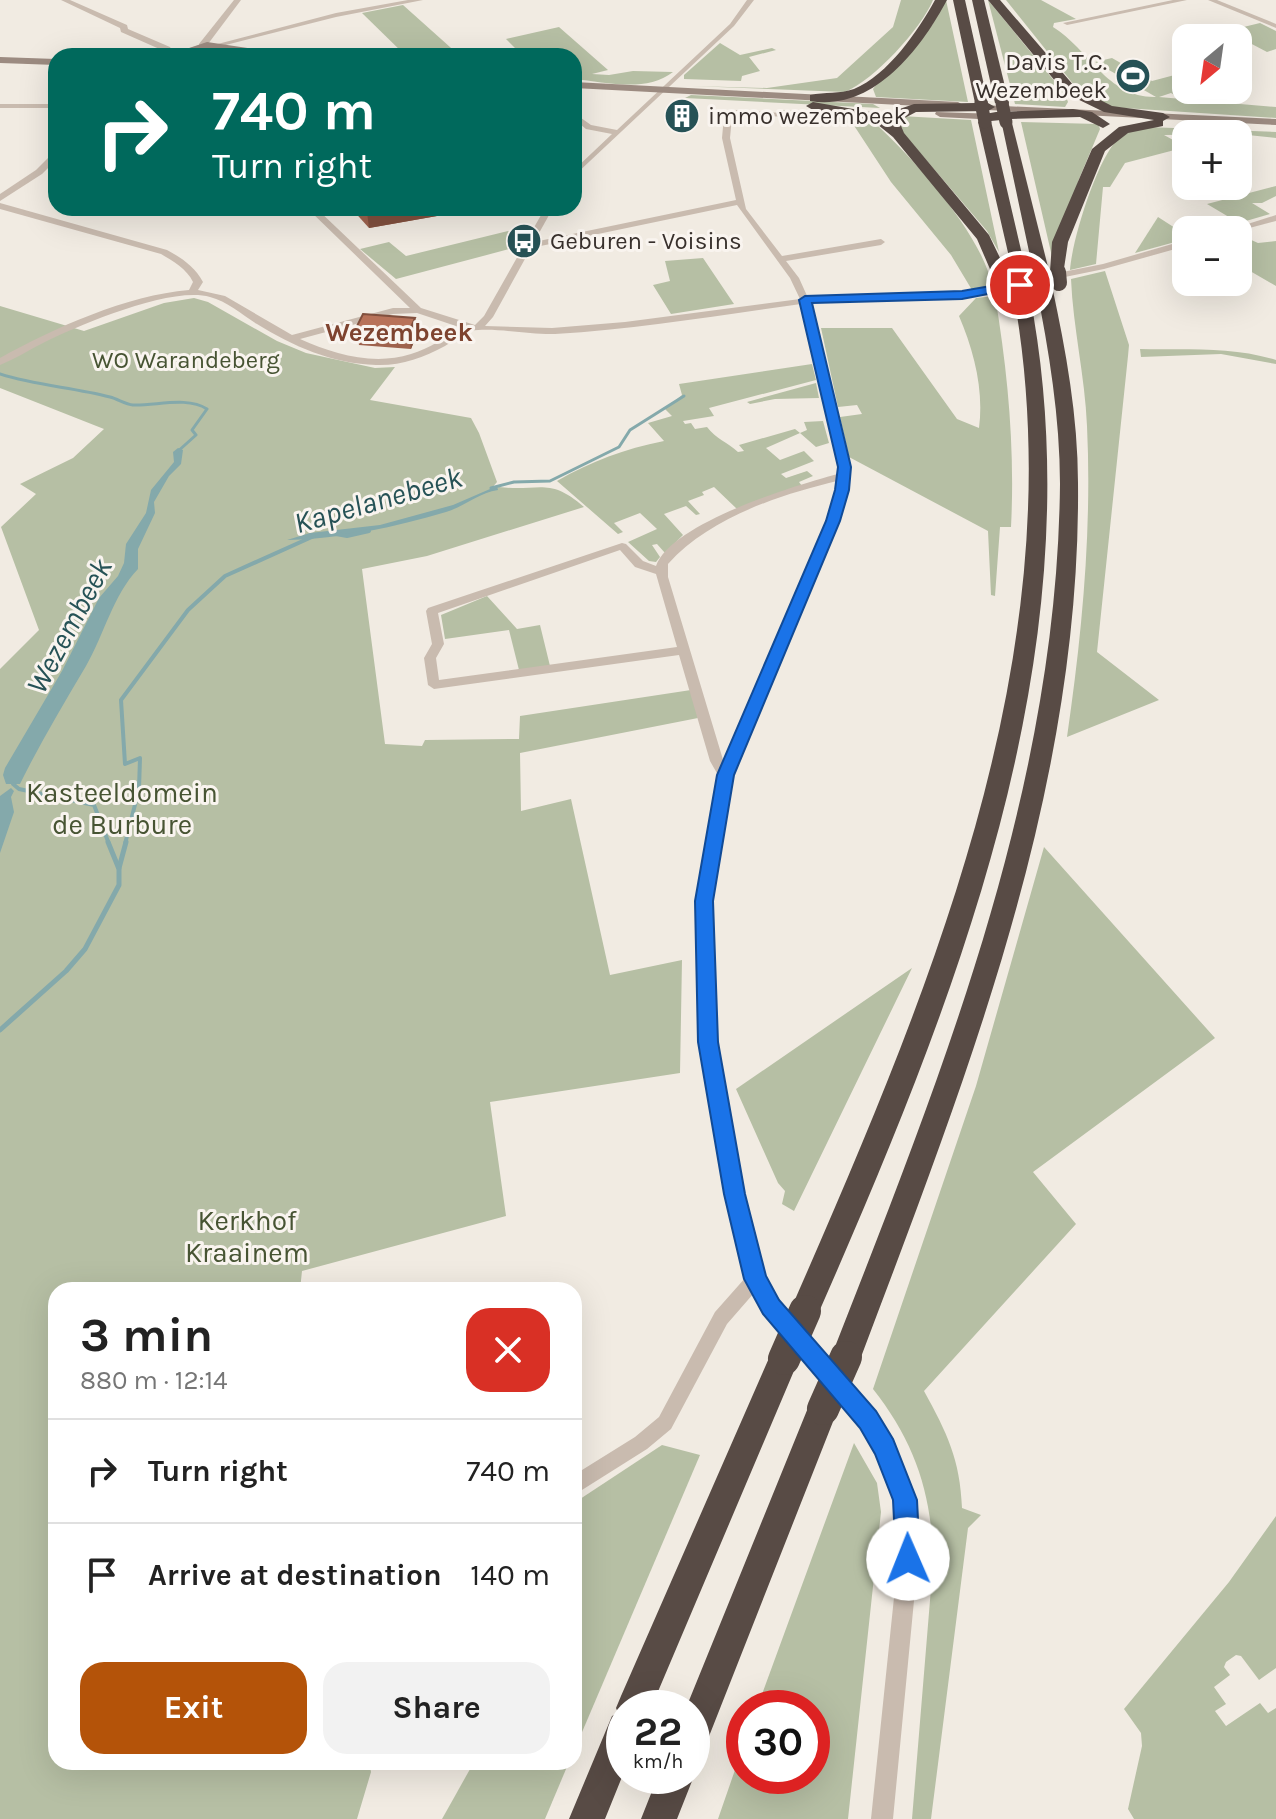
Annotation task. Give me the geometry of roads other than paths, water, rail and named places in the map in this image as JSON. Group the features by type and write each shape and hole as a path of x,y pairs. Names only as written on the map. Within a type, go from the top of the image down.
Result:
{"highway":[{"path":"900,112 873,101 869,91 872,83 925,27 941,0"},
{"path":"710,1692 846,1357 918,1169 986,972 1014,877 1042,749 1062,618 1068,512 1066,427 1050,316 1032,285 959,0"},
{"path":"641,1690 877,1150 950,956 977,870 1010,740 1024,663 1036,551 1039,478 1032,285 1006,122 989,110 978,0"},
{"path":"994,0 1070,90 1109,109 1165,120"},
{"path":"811,107 872,83"},
{"path":"1065,110 1073,101 1070,90"},
{"path":"811,107 876,117 898,134 984,238 1000,269 1032,285"},
{"path":"898,134 892,121 900,112 921,107 1043,115 1065,110 1100,121 1106,129 1105,142"},
{"path":"1032,285 1060,242 1094,159 1105,142 1131,127 1165,120"},
{"path":"587,1819 606,1772"},
{"path":"659,1819 669,1794"}],"main road":[{"path":"0,60 48,62"},
{"path":"582,86 900,112"},
{"path":"582,92 657,94"},
{"path":"811,107 873,101 1100,121 1276,122"},
{"path":"1065,110 1276,128"}],"street":[{"path":"64,0 165,48"},
{"path":"214,48 238,0"},
{"path":"223,48 336,15 420,0"},
{"path":"582,166 732,25 751,0"},
{"path":"1067,23 1184,0"},
{"path":"1211,0 1276,26"},
{"path":"0,106 48,106"},
{"path":"811,107 736,112 727,117 726,138 739,202 805,300 844,476 833,521 725,775 704,901 708,1042 734,1194 755,1279 771,1307 868,1419 885,1447 905,1500 908,1559 882,1819"},
{"path":"582,121 589,127 617,132"},
{"path":"0,198 48,163"},
{"path":"527,246 739,202"},
{"path":"0,206 164,252 194,274 198,282 193,292"},
{"path":"320,216 410,299 418,310"},
{"path":"0,362 25,347 71,328 158,299 193,292 214,295 292,338 337,357 384,362 416,356 473,328 488,317 544,216"},
{"path":"1252,225 1276,218"},
{"path":"780,259 881,242"},
{"path":"292,338 393,311 418,310 473,328 552,331 805,300 910,298 981,292 1104,266 1172,247"},
{"path":"725,775 716,761 660,571 668,553 694,534 757,506 844,476"},
{"path":"613,535 639,564 660,571"},
{"path":"622,546 432,611 438,644 430,658 434,685 683,650"},
{"path":"582,1481 641,1443 665,1423 680,1400 721,1318 755,1279"}],"water":[{"path":"178,448 183,450 181,464 169,476 154,502 155,513 138,549 138,569 122,591 92,654 20,784 6,784 3,775 5,768 62,671 99,598 118,576 124,563 126,544 146,513 151,490 174,462 173,452"},
{"path":"497,486 498,490 453,509 407,523 348,535 287,540 310,533 380,525 453,505"},
{"path":"11,788 14,791 11,797 14,812 0,853 0,796"}],"waterway":[{"name":"Wezembeek","path":"0,374 113,398 127,404 181,402 207,409 192,430 196,435 176,453"},
{"name":"Kapelanebeek","path":"491,488 514,482 550,481 619,447 630,430 684,396"},
{"name":"Kapelanebeek","path":"336,534 347,536 369,531"},
{"name":"Kapelanebeek","path":"125,844 139,789 140,758 125,764 121,700 188,610 225,576 314,536"},
{"name":"Wezembeek","path":"13,784 19,789 94,805 109,844"},
{"name":"Wezembeek","path":"0,1030 66,971 85,949 119,885 119,869 108,842"},
{"name":"Kapelanebeek","path":"119,868 126,842"}],"place":[{"name":"Davis T.C. Wezembeek","path":"1133,76"},
{"name":"immo wezembeek","path":"682,116"},
{"name":"Geburen - Voisins","path":"524,241"}],"district":[{"name":"Wezembeek","path":"399,332"}],"park label":[{"name":"WO Warandeberg","path":"186,360"},
{"name":"Kasteeldomein de Burbure","path":"122,808"},
{"name":"Kerkhof Kraainem","path":"247,1236"}]}
